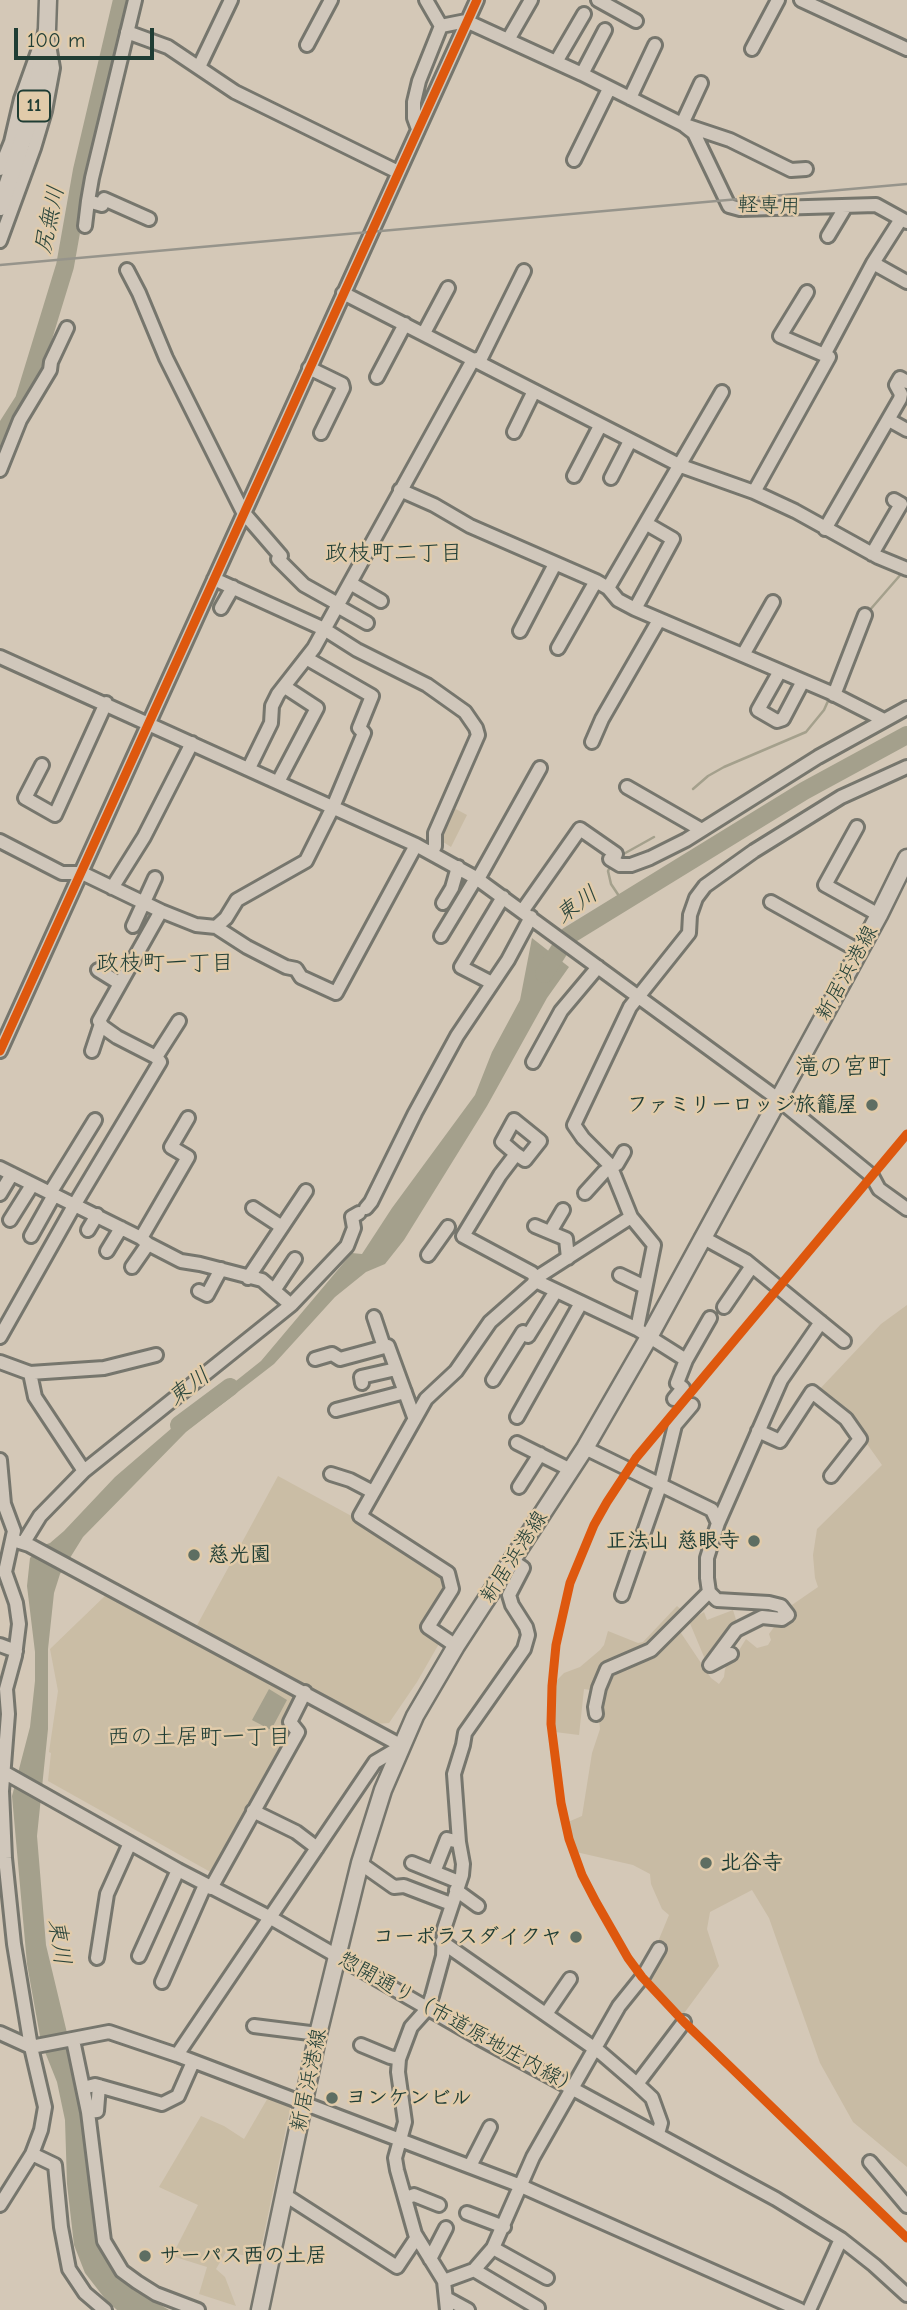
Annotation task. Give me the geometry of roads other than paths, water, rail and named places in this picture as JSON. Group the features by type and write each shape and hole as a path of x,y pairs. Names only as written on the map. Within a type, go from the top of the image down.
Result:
{"main road":[{"name":"11","path":"0,207 34,106 47,29 48,0"},
{"name":"新居浜港線","path":"261,2310 318,2034 360,1863 383,1790 415,1716 456,1646 585,1448 643,1333 702,1237 907,858"}],"street":[{"path":"85,226 92,178 135,0"},
{"path":"199,67 231,0"},
{"path":"307,45 331,0"},
{"path":"418,129 414,118 414,102 419,80 440,26 426,0"},
{"path":"0,1051 477,0"},
{"path":"508,40 531,0"},
{"path":"598,0 636,21"},
{"path":"752,49 778,0"},
{"path":"802,0 907,49"},
{"path":"556,62 584,14"},
{"path":"440,26 466,21 682,124 730,140 791,170 806,169"},
{"path":"0,169 11,142 33,63 47,29"},
{"path":"0,241 45,111 52,68 47,29"},
{"path":"582,74 605,30"},
{"path":"127,32 168,47 235,92 398,172"},
{"path":"630,97 655,45"},
{"path":"682,124 701,83"},
{"path":"574,160 609,89"},
{"name":"軽専用","path":"682,124 694,133 729,206 740,209 876,205 904,220"},
{"path":"88,201 102,205 104,199 149,219"},
{"path":"828,236 845,206"},
{"path":"824,355 873,263 904,220"},
{"path":"873,263 907,282"},
{"path":"127,270 178,382 243,512 281,556 278,559 304,585 367,623"},
{"path":"248,768 271,723 272,706 324,629 474,360 481,358 524,271"},
{"path":"424,333 448,288"},
{"path":"754,492 829,357 780,336 807,292"},
{"path":"343,293 681,466 754,492 872,554 903,567"},
{"path":"377,376 405,324"},
{"path":"0,470 20,420 50,370 67,328"},
{"path":"309,368 342,384 343,388 321,433"},
{"path":"825,529 900,399 901,394 896,385 900,378 907,382"},
{"path":"513,432 534,391"},
{"path":"608,589 722,392"},
{"path":"888,420 907,430"},
{"path":"574,476 600,426"},
{"path":"611,478 630,441"},
{"path":"400,490 470,526 596,581 618,600 635,610 803,681 884,720"},
{"path":"872,554 901,504 894,500"},
{"path":"635,610 673,539 647,524"},
{"path":"520,631 555,564"},
{"path":"214,579 324,629 356,650 427,685 465,712 478,735 435,834 432,852"},
{"path":"558,648 596,581"},
{"path":"349,583 381,601"},
{"path":"221,608 233,587"},
{"path":"743,655 773,602"},
{"path":"834,695 865,615"},
{"path":"592,742 601,719 659,620"},
{"path":"0,657 432,852 458,867 530,916 778,1099 872,1176 879,1189 907,1209"},
{"path":"216,927 226,918 237,900 306,861 333,807 364,733 359,729 372,696 306,658"},
{"path":"780,671 756,715 777,721 783,719 803,681"},
{"path":"278,782 317,708 285,687"},
{"path":"42,765 25,799 55,815 106,703"},
{"path":"0,2204 32,2154 41,2130 45,2107 14,1944 3,1856 8,1714 6,1689 16,1651 19,1624 16,1603 5,1572 22,1542 40,1516 84,1471 292,1305 347,1245 354,1228 352,1217 372,1202 415,1113 457,1036 508,960 580,830 615,854 615,862 650,859 686,840 818,757 907,708"},
{"path":"112,888 144,837 192,743"},
{"path":"441,936 540,768"},
{"path":"643,1333 645,1287 654,1245 631,1217 611,1169 574,1125 637,997 689,933 693,906 705,886 754,851 841,797 907,768"},
{"path":"627,787 700,830"},
{"path":"857,827 825,885 878,915"},
{"path":"1,844 62,873 82,873 196,925 216,927 247,947 286,967 296,969 301,978 336,993 416,845"},
{"path":"442,902 452,888 458,867"},
{"path":"133,926 155,878"},
{"path":"492,983 461,967 503,897"},
{"path":"771,902 859,951"},
{"path":"92,1051 101,1024 99,1021 119,983 136,960 161,911"},
{"path":"533,1062 561,1011 598,967"},
{"path":"98,970 119,983"},
{"path":"156,1057 179,1021"},
{"path":"0,1337 160,1062 156,1057 117,1037 101,1024"},
{"path":"132,1266 188,1157 171,1147 188,1118"},
{"path":"31,1236 52,1194 96,1120"},
{"path":"585,1193 604,1172 617,1164 624,1152"},
{"path":"463,1236 516,1154"},
{"path":"0,1168 97,1215 181,1261 262,1280 292,1305"},
{"path":"0,1194 12,1174"},
{"path":"10,1220 32,1185"},
{"path":"248,1278 306,1191"},
{"path":"253,1208 282,1227"},
{"path":"550,1232 563,1210"},
{"path":"88,1230 97,1215"},
{"path":"456,1646 428,1628 452,1589 448,1573 360,1516 426,1399 456,1371 490,1322 533,1284 536,1278 631,1217"},
{"path":"428,1255 445,1225 532,1273 540,1283 643,1333 685,1360"},
{"path":"535,1226 566,1239 568,1258"},
{"path":"107,1251 121,1228"},
{"path":"702,1237 752,1266 844,1341"},
{"path":"275,1289 295,1259"},
{"path":"724,1307 752,1266"},
{"path":"199,1291 207,1295 221,1269"},
{"path":"620,1275 645,1287"},
{"path":"493,1380 523,1332 528,1336 556,1291"},
{"path":"517,1417 581,1303"},
{"path":"374,1317 384,1347"},
{"path":"674,1399 683,1388 677,1383 685,1360 710,1318"},
{"path":"731,1654 710,1665 736,1630 762,1617 782,1619 788,1615 781,1606 717,1600 709,1592 706,1558 718,1523 781,1380 821,1322"},
{"path":"316,1359 332,1354 340,1359 388,1346 414,1417"},
{"path":"0,1368 0,1362 30,1373 104,1368 156,1355"},
{"path":"361,1377 397,1369"},
{"path":"30,1373 34,1397 84,1471"},
{"path":"336,1410 405,1392"},
{"path":"758,1431 780,1441 812,1392 846,1419 860,1440 831,1476"},
{"path":"622,1595 660,1486 675,1425 692,1405"},
{"path":"517,1443 571,1470"},
{"path":"585,1448 712,1510 718,1523"},
{"path":"519,1487 540,1454"},
{"path":"0,1460 4,1514 22,1542 402,1746"},
{"path":"331,1474 350,1479 373,1492"},
{"path":"468,2310 447,2304 444,2281 417,2237 395,2158 405,2122 398,2072 399,2059 411,2027 428,2008 443,1956 442,1942 463,1864 454,1774 465,1733 524,1649 528,1635 509,1595 523,1568 511,1560"},
{"path":"596,1714 599,1688 607,1669 652,1650 709,1592"},
{"path":"0,1645 16,1651"},
{"path":"162,1982 208,1886 298,1732 290,1722 305,1692"},
{"path":"177,2055 375,1762 402,1746"},
{"name":"惣開通り（市道原地庄内線）","path":"4,1772 776,2199 841,2239 874,2264 907,2295"},
{"path":"253,1811 296,1832 317,1848"},
{"path":"434,1872 447,1839 459,1842"},
{"path":"97,1958 107,1894 130,1843"},
{"path":"360,1863 394,1887 404,1886 451,1904"},
{"path":"412,1863 457,1886 478,1906"},
{"path":"139,1956 178,1870"},
{"path":"442,1942 594,2049 652,2098 662,2123 658,2134"},
{"path":"444,2281 474,2270 493,2248 533,2157 620,2006 645,1975 659,1949"},
{"path":"546,2014 570,1979"},
{"path":"636,2084 684,2022"},
{"path":"254,2026 318,2034"},
{"path":"0,2033 35,2046 109,2032 177,2055 521,2186 800,2310"},
{"path":"72,2040 88,2112 104,2241 122,2271 156,2294 198,2310"},
{"path":"360,2045 399,2059"},
{"path":"83,2088 99,2086 162,2104 178,2096 193,2062"},
{"path":"88,2112 97,2110 99,2086"},
{"path":"470,2166 490,2127"},
{"path":"32,2154 55,2165 61,2227 69,2269 85,2293 105,2310"},
{"path":"870,2162 907,2206"},
{"path":"285,2195 397,2267 417,2237"},
{"path":"406,2198 414,2195 439,2205"},
{"path":"467,2213 504,2227"},
{"path":"430,2259 446,2228"},
{"path":"809,2310 841,2239"},
{"path":"493,2248 547,2278"},
{"path":"474,2270 538,2308"}],"waterway":[{"name":"尻無川","path":"0,443 24,400 65,266 82,170 122,0"},
{"path":"869,611 902,573"},
{"path":"693,789 724,767 806,732 828,701"},
{"name":"東川","path":"544,974 568,936 804,791 907,735"},
{"path":"620,856 654,837"},
{"path":"611,865 608,871 611,884 623,902"},
{"name":"東川","path":"179,1425 230,1387"}],"railway":[{"path":"0,265 907,184"}],"place":[{"name":"ファミリーロッジ旅籠屋","path":"872,1105"},
{"name":"正法山 慈眼寺","path":"754,1541"},
{"name":"慈光園","path":"194,1555"},
{"name":"北谷寺","path":"706,1863"},
{"name":"コーポラスダイクヤ","path":"576,1937"},
{"name":"ヨンケンビル","path":"332,2098"},
{"name":"サーパス西の土居","path":"145,2256"}],"district":[{"name":"政枝町二丁目","path":"394,553"},
{"name":"政枝町一丁目","path":"165,963"},
{"name":"滝の宮町","path":"843,1067"},
{"name":"西の土居町一丁目","path":"199,1737"}]}
